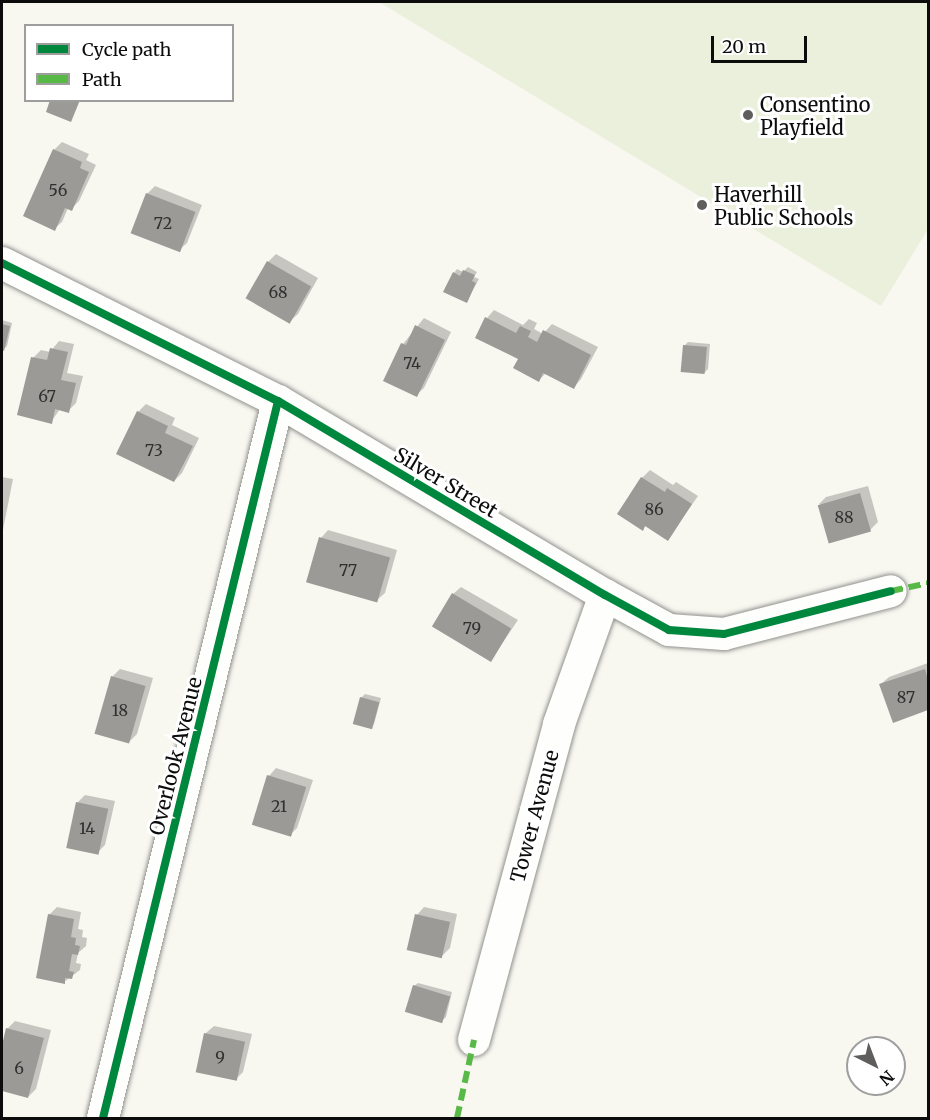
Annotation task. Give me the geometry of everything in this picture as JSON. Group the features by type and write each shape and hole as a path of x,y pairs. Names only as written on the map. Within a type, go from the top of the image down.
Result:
{"street":[{"name":"Silver Street","path":"2,263 279,401 604,595 669,630 724,634 891,591"},
{"name":"Overlook Avenue","path":"103,1119 279,401"},
{"name":"Tower Avenue","path":"474,1040 559,724 604,595"}],"green space":[{"name":"Consentino Playfield","path":"379,2 928,2 928,229 881,306"}],"building":[{"path":"49,102 79,102 71,122 46,112"},
{"path":"53,149 82,162 80,168 89,172 72,211 65,208 55,231 23,216"},
{"path":"146,193 195,212 180,252 131,233"},
{"path":"267,261 311,286 290,324 246,298"},
{"path":"463,270 475,275 472,281 476,283 467,303 443,292 453,272 460,276"},
{"path":"485,317 516,333 520,326 531,331 528,337 537,342 543,330 591,355 574,389 543,373 539,382 513,368 518,359 475,338"},
{"path":"2,324 10,326 4,351 2,350"},
{"path":"415,325 445,340 417,397 383,381 401,343 406,345"},
{"path":"683,345 707,347 705,374 681,372"},
{"path":"50,348 68,352 61,380 76,383 69,413 55,409 52,424 17,415 31,357 47,360"},
{"path":"137,411 168,426 165,433 193,446 174,482 116,454"},
{"path":"641,477 665,492 667,488 692,504 668,541 645,526 643,531 617,514"},
{"path":"860,493 871,531 829,544 818,505"},
{"path":"319,537 390,557 377,603 306,582"},
{"path":"452,593 511,629 491,662 432,626"},
{"path":"925,669 928,680 928,710 893,723 879,684"},
{"path":"111,676 146,686 129,744 94,734"},
{"path":"360,697 379,702 372,729 353,724"},
{"path":"267,775 306,787 291,837 252,825"},
{"path":"76,802 108,809 99,855 66,848"},
{"path":"48,914 74,919 71,937 76,938 75,945 80,946 78,955 72,954 69,971 74,972 72,979 65,978 65,984 36,978"},
{"path":"415,914 450,922 442,958 407,950"},
{"path":"413,985 450,996 442,1023 405,1012"},
{"path":"6,1028 44,1038 28,1098 2,1091 2,1045"},
{"path":"204,1033 245,1042 237,1081 196,1072"}],"marked path":[{"path":"891,591 928,583"},
{"path":"457,1118 474,1040"}],"cycle path":[{"path":"2,263 278,401 605,595 669,630 724,634 891,591"},
{"path":"103,1118 278,401"}],"place":[{"name":"Consentino Playfield","path":"748,115"},
{"name":"Haverhill Public Schools","path":"702,205"}]}
